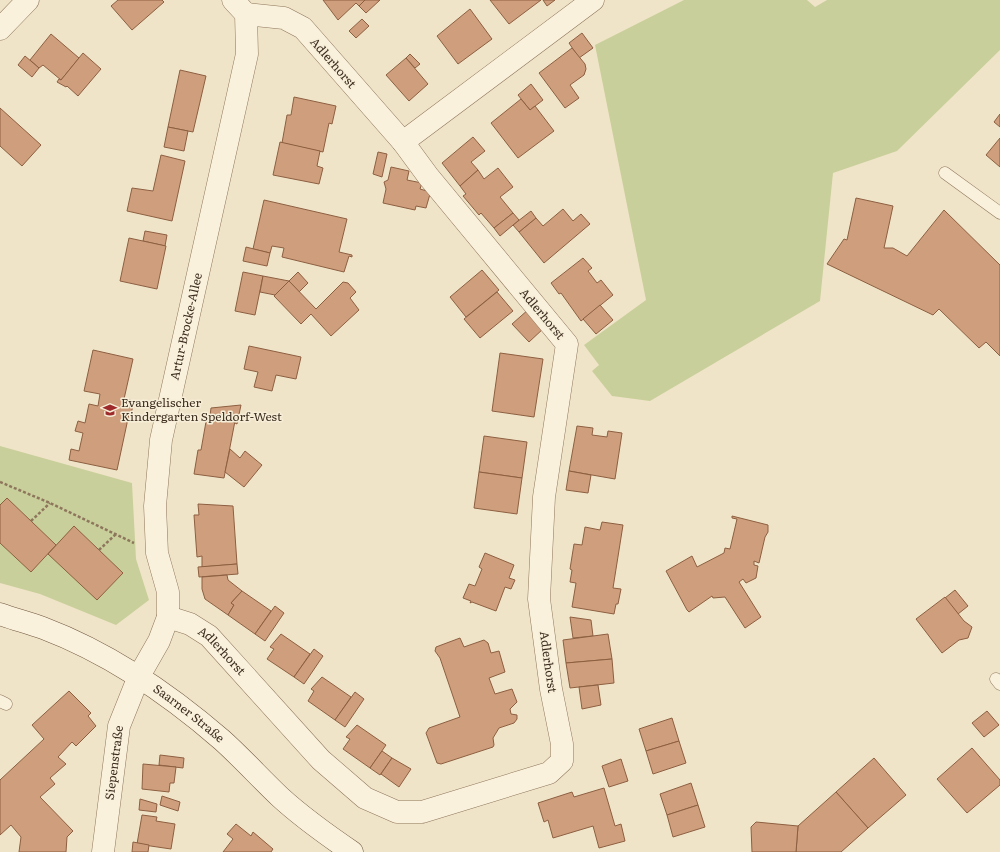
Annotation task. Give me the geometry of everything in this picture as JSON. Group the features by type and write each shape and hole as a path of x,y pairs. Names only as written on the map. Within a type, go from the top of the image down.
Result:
{"street":[{"path":"0,29 28,0"},
{"path":"403,142 593,0"},
{"name":"Adlerhorst","path":"168,617 190,624 209,636 321,760 365,798 397,812 422,812 511,785 549,773 562,761 562,744 551,689 539,599 544,497 567,344 428,176 403,142 303,28 284,18 240,7"},
{"name":"Artur-Brocke-Allee","path":"139,676 159,642 168,617 168,592 157,553 155,506 161,440 247,54 240,7"},
{"name":"Saarner Straße","path":"0,614 44,628 92,650 139,676 182,707 222,740 281,798 308,821 352,852"},
{"name":"Siepenstraße","path":"103,852 119,726 139,676"}],"lane":[{"path":"945,173 1000,213"}],"path":[{"path":"0,482 50,503 157,553"},
{"path":"31,521 50,503"},
{"path":"99,550 116,534"}],"green space":[{"path":"684,0 807,0 815,7 827,0 1000,0 1000,50 897,151 833,173 820,301 650,401 612,396 592,371 599,365 584,345 646,300 595,45"},
{"path":"0,446 132,483 136,559 149,600 116,625 40,594 0,583"}],"building":[{"path":"118,0 162,0 164,2 132,30 111,6"},
{"path":"323,0 365,0 359,6 356,3 338,20"},
{"path":"365,0 380,0 366,13 359,6"},
{"path":"490,0 541,0 509,24"},
{"path":"543,0 555,0 547,6"},
{"path":"470,9 492,39 458,64 437,36"},
{"path":"362,19 369,26 356,38 349,31"},
{"path":"582,33 593,48 579,58 569,43"},
{"path":"51,34 79,58 61,80 43,65 39,68 30,60"},
{"path":"572,48 585,64 586,69 584,75 570,85 579,98 565,108 539,73"},
{"path":"83,53 101,69 78,96 67,86 66,87 57,82 59,79 61,80"},
{"path":"410,54 420,64 415,68 406,58"},
{"path":"25,56 39,68 32,77 18,65"},
{"path":"406,58 428,84 409,101 386,75"},
{"path":"180,70 206,76 193,132 168,127"},
{"path":"531,84 543,100 530,110 518,95"},
{"path":"294,97 336,106 332,124 329,123 323,152 282,143 287,115 291,115"},
{"path":"521,99 530,110 535,106 554,131 518,158 491,123"},
{"path":"0,108 41,145 22,166 0,146"},
{"path":"1000,114 1000,127 994,122"},
{"path":"168,127 188,131 184,151 164,147"},
{"path":"473,137 485,151 471,162 478,170 460,186 442,163"},
{"path":"1000,138 1000,167 986,155"},
{"path":"280,142 320,151 317,166 323,168 319,184 273,175"},
{"path":"378,152 387,154 382,177 373,174"},
{"path":"161,155 185,161 172,221 127,211 132,188 153,191"},
{"path":"391,167 409,171 407,180 422,183 420,189 427,191 430,194 426,208 416,206 415,210 383,203 386,189 384,182 388,180"},
{"path":"498,168 513,187 500,197 513,213 494,228 481,213 479,215 463,196 466,194 460,186 478,170 484,179"},
{"path":"856,198 893,206 884,248 893,248 907,256 944,210 1000,265 1000,356 986,342 979,348 939,309 933,315 827,264 844,239 847,240"},
{"path":"264,200 347,219 339,252 352,255 352,257 349,256 344,272 282,257 284,248 272,246 270,253 253,249"},
{"path":"563,209 573,221 581,214 590,224 544,263 519,232 536,218 543,226"},
{"path":"531,211 536,218 519,232 513,225"},
{"path":"513,213 519,220 500,236 494,228"},
{"path":"145,231 167,235 165,246 143,241"},
{"path":"129,238 166,246 157,289 120,281"},
{"path":"246,247 270,253 267,266 243,261"},
{"path":"583,258 592,268 588,271 597,283 601,280 613,295 581,321 561,293 559,294 551,283"},
{"path":"482,270 499,290 466,317 450,297"},
{"path":"243,272 263,276 255,315 235,311"},
{"path":"298,272 308,283 299,292 289,281"},
{"path":"263,276 289,281 275,295 260,292"},
{"path":"289,281 316,309 343,282 348,283 356,292 350,298 359,310 331,336 311,314 301,324 274,296"},
{"path":"497,292 513,311 480,338 464,319"},
{"path":"600,305 613,320 596,334 583,319"},
{"path":"529,309 544,328 529,342 512,324"},
{"path":"249,346 301,357 296,379 276,375 272,391 254,387 258,372 244,369"},
{"name":"Evangelischer Kindergarten Speldorf-West","path":"93,350 133,359 124,399 134,401 131,414 129,414 117,470 69,460 71,449 79,451 83,433 75,431 78,421 85,423 89,404 98,406 100,394 84,391"},
{"path":"500,353 543,359 534,417 492,411"},
{"path":"241,405 237,424 235,421 210,416 211,408"},
{"path":"207,416 235,421 224,478 194,474 198,450 201,450"},
{"path":"577,426 593,428 592,435 607,437 608,431 622,433 615,479 569,471"},
{"path":"484,436 527,442 522,478 479,472"},
{"path":"230,449 240,458 245,451 262,465 244,487 225,472"},
{"path":"569,471 591,475 588,493 566,490"},
{"path":"479,472 522,478 517,514 474,508"},
{"path":"7,498 56,545 31,572 0,543 0,505"},
{"path":"198,504 233,506 237,564 202,567 202,556 197,557 194,515 199,515"},
{"path":"732,516 768,525 768,532 765,537 759,563 754,561 754,565 758,566 756,578 746,583 743,579 739,582 761,617 745,628 725,597 713,598 712,596 689,612 666,571 692,556 697,567 724,553 725,548 730,549 737,519 732,518"},
{"path":"602,522 623,525 613,588 621,589 614,614 572,607 576,583 570,582 572,570 570,569 574,544 582,545 585,527 600,530"},
{"path":"74,526 123,573 97,600 48,554"},
{"path":"485,553 514,565 509,578 515,580 511,589 505,587 496,611 472,602 470,603 471,601 463,598 469,584 475,586 482,569 479,567"},
{"path":"237,564 238,574 199,577 198,567"},
{"path":"227,575 228,580 242,591 231,603 234,605 228,615 205,599 202,589 202,577"},
{"path":"955,590 968,606 958,614 945,598"},
{"path":"242,591 271,611 255,634 228,615 234,605 231,603"},
{"path":"945,597 964,621 972,627 968,638 959,640 942,653 916,619"},
{"path":"275,606 284,613 265,641 255,634"},
{"path":"570,617 591,620 593,636 573,638"},
{"path":"281,634 310,654 294,677 267,659 274,649 270,647"},
{"path":"608,634 612,659 566,663 563,640"},
{"path":"460,638 464,647 484,640 488,643 491,653 499,651 505,672 489,678 495,694 512,689 517,702 510,709 511,714 517,715 517,719 514,723 499,728 493,738 493,747 441,764 437,763 426,733 429,728 460,717 440,658 435,651 436,647"},
{"path":"314,649 323,656 304,684 294,677"},
{"path":"612,659 614,683 570,688 566,663"},
{"path":"322,677 351,697 335,720 308,701 314,691 311,689"},
{"path":"598,685 601,705 582,709 579,687"},
{"path":"69,691 91,713 88,716 96,726 76,746 72,742 58,757 66,764 50,778 55,784 40,797 73,831 67,837 66,852 19,852 21,837 11,825 0,835 0,780 44,739 32,725"},
{"path":"355,692 364,699 345,727 335,720"},
{"path":"987,711 999,725 984,737 972,723"},
{"path":"672,718 679,741 646,751 639,729"},
{"path":"357,725 386,745 370,768 343,749 350,739 346,737"},
{"path":"679,741 686,763 653,774 646,751"},
{"path":"972,748 1000,780 1000,785 967,813 937,779"},
{"path":"382,751 392,758 380,775 370,768"},
{"path":"160,755 184,758 183,768 159,765"},
{"path":"392,758 411,769 399,787 381,774"},
{"path":"874,758 906,795 868,828 836,792"},
{"path":"621,759 628,781 609,787 602,766"},
{"path":"143,764 176,767 174,783 170,783 169,792 142,789"},
{"path":"691,783 698,805 667,815 660,794"},
{"path":"604,788 615,826 621,824 625,841 599,848 593,826 553,838 548,820 544,822 538,803 572,792 574,797"},
{"path":"836,792 868,828 841,852 796,852 798,826"},
{"path":"162,796 180,802 178,811 160,805"},
{"path":"140,799 157,804 156,812 139,810"},
{"path":"698,805 705,827 673,837 667,815"},
{"path":"142,815 157,817 156,821 175,824 171,849 137,844"},
{"path":"756,822 798,826 796,852 752,852 751,827"},
{"path":"236,824 251,836 253,832 273,849 271,852 223,852 233,839 227,834"},
{"path":"133,842 149,845 148,852 132,852"}],"place":[{"name":"Evangelischer Kindergarten Speldorf-West","path":"110,410"}]}
